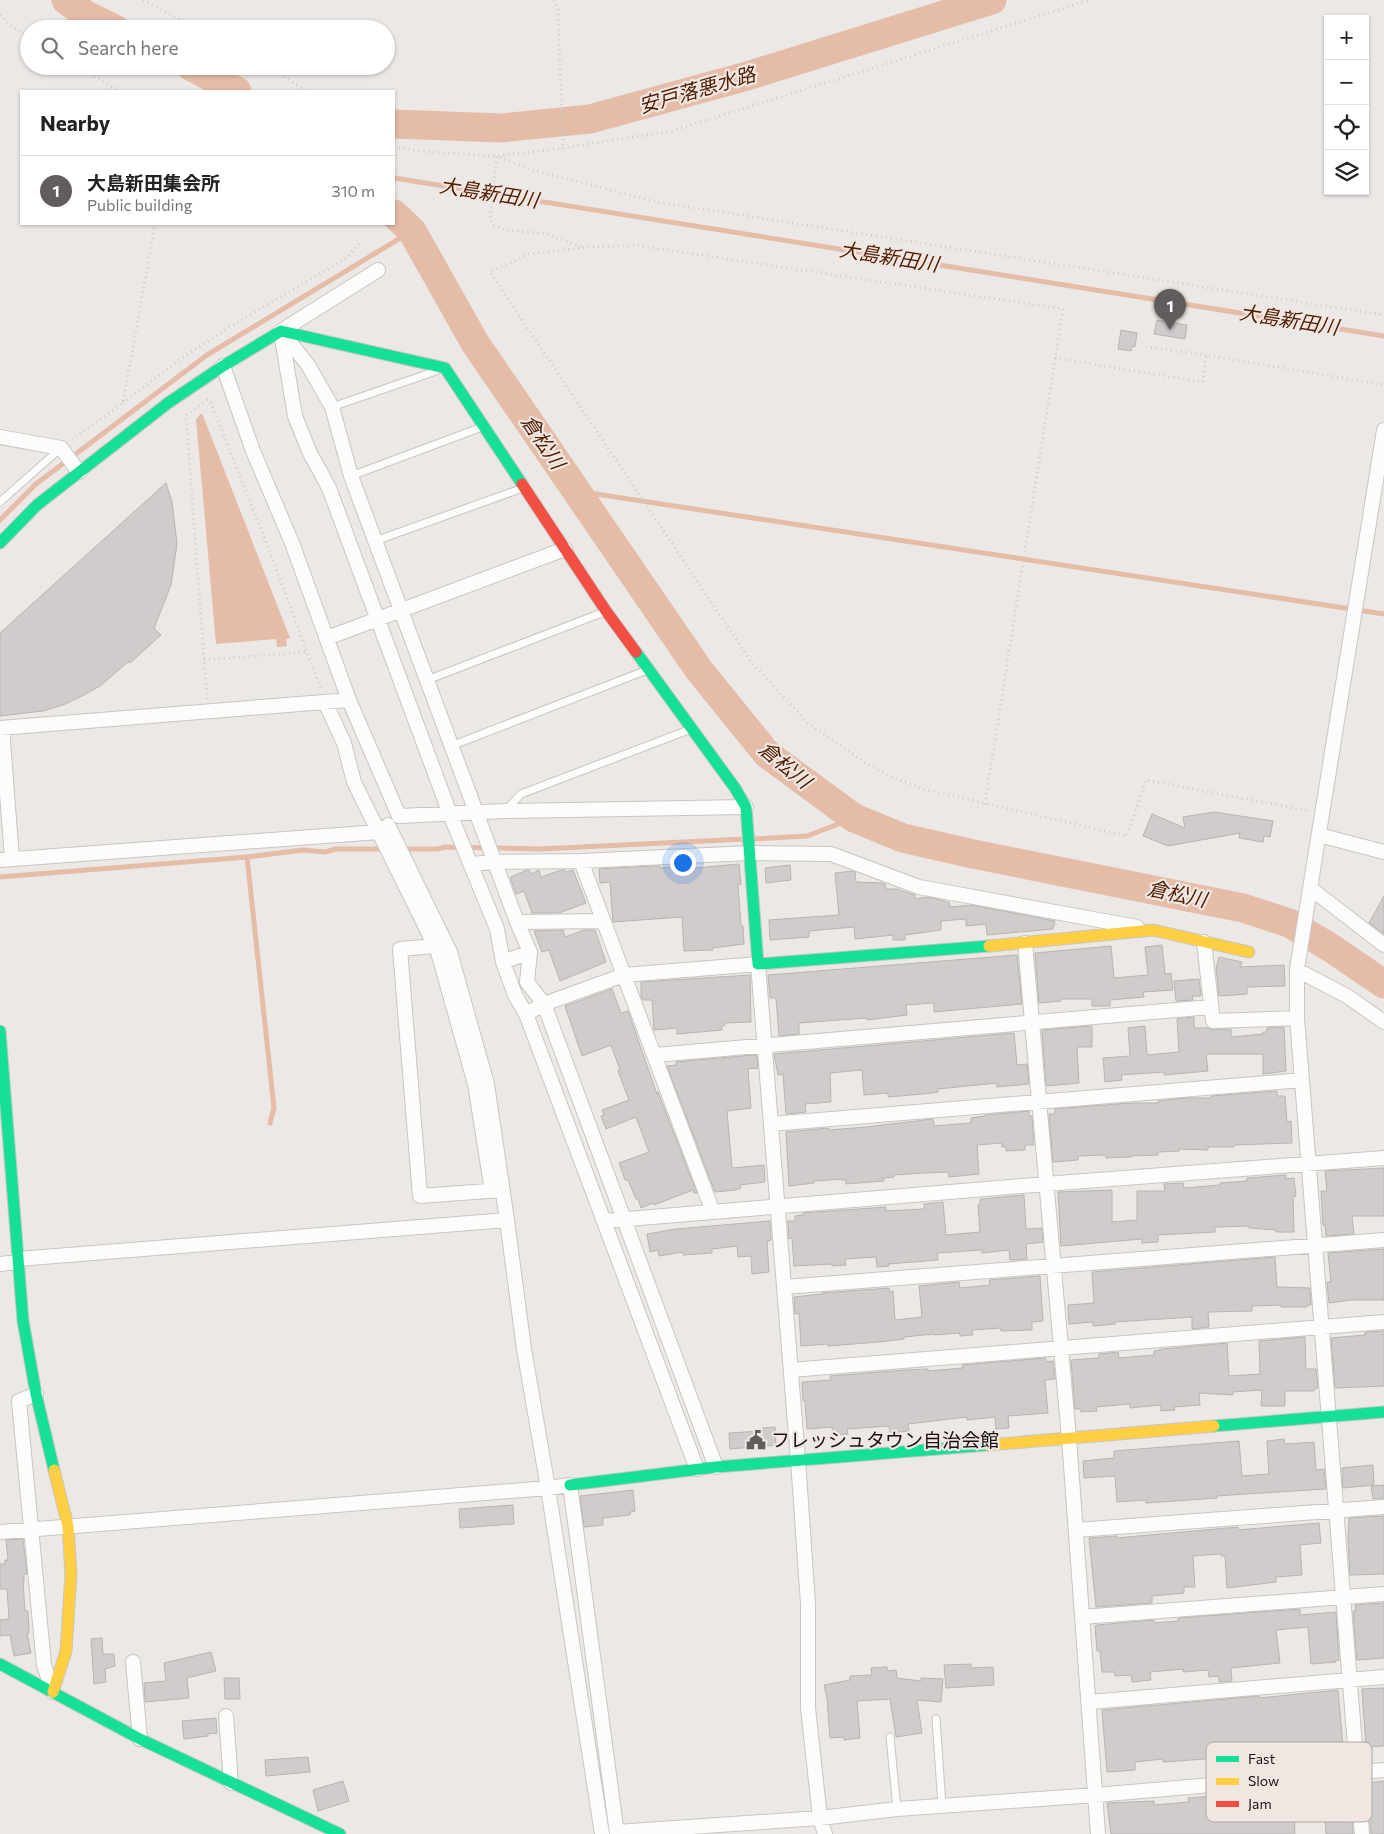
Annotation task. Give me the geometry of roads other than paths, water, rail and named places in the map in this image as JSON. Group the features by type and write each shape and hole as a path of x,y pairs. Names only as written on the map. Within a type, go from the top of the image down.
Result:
{"street":[{"path":"0,543 37,505 168,403 223,366 378,270"},
{"path":"280,331 444,368 606,611 735,788 746,807 808,1604 808,1708 820,1818 825,1834"},
{"path":"280,331 308,365 332,407 351,476 476,813 530,952 527,982 544,1004 626,1219 716,1467"},
{"path":"280,331 295,416 309,451 329,488 450,814 497,929 503,962 515,995 526,1014 697,1469"},
{"path":"223,366 253,451 292,543 328,638 389,824 435,946 475,1084 498,1191 508,1220 524,1350 548,1488 602,1834"},
{"path":"1297,969 1384,430"},
{"path":"0,437 61,448 79,472"},
{"path":"328,638 564,549"},
{"path":"349,700 1,728 6,859 389,824 450,814 505,811 746,807"},
{"path":"325,702 344,743 354,782 389,824 450,952 487,1084 498,1191"},
{"path":"1318,835 1384,852"},
{"path":"470,864 750,854 831,854 919,887 1153,930 1249,952"},
{"path":"581,861 713,1212"},
{"path":"1310,889 1384,945"},
{"path":"517,922 603,921"},
{"path":"526,1014 544,1004 624,974 1025,943 1153,930"},
{"path":"1204,942 1213,1021 1297,1018"},
{"path":"1025,943 1069,1438 1098,1834"},
{"path":"435,946 400,949 420,1196 498,1191"},
{"path":"503,962 530,952"},
{"path":"1354,1742 1297,1018 1297,970 1347,996 1384,1022"},
{"path":"655,1055 1212,1007"},
{"path":"0,1031 24,1321 36,1394 68,1526 71,1574 66,1651 53,1692"},
{"path":"771,1124 1302,1080"},
{"path":"604,1221 1384,1158"},
{"path":"0,1264 18,1260 508,1220"},
{"path":"784,1287 1384,1240"},
{"path":"791,1370 1384,1322"},
{"path":"36,1394 19,1401 44,1664 53,1692"},
{"path":"0,1532 548,1488 716,1467 1384,1412"},
{"path":"570,1485 617,1833 1206,1785"},
{"path":"1076,1530 1384,1507"},
{"path":"1082,1617 1384,1594"},
{"path":"133,1662 140,1739"},
{"path":"0,1664 140,1739 340,1834"},
{"path":"1088,1702 1384,1677"},
{"path":"226,1716 231,1783"}],"lane":[{"path":"332,407 444,368"},
{"path":"351,476 483,426"},
{"path":"0,502 61,448"},
{"path":"375,541 524,487"},
{"path":"427,680 606,611"},
{"path":"452,746 648,669"},
{"path":"505,811 520,794 692,728"},
{"path":"936,1719 942,1806"},
{"path":"890,1737 897,1809"}],"waterway":[{"name":"倉松川","path":"66,0 86,15 96,20"},
{"name":"安戸落悪水路","path":"395,124 501,128 590,119 747,76 992,0"},
{"name":"倉松川","path":"207,75 235,90"},
{"name":"大島新田川","path":"395,178 1384,336"},
{"name":"倉松川","path":"395,215 412,231 475,343 699,670 767,754 854,818 903,838 973,854 1243,908 1289,923 1328,946 1384,984"},
{"path":"0,520 36,484 207,355 412,231"},
{"path":"576,491 1384,614"},
{"path":"753,839 807,836 854,818"},
{"path":"401,849 438,849 445,847 540,849 745,839"},
{"path":"0,877 247,857 303,850 325,852 336,849 385,849"},
{"path":"247,857 274,1108 270,1123"}],"place":[{"name":"大島新田集会所","path":"1170,330"},
{"name":"フレッシュタウン自治会館","path":"756,1440"}]}
